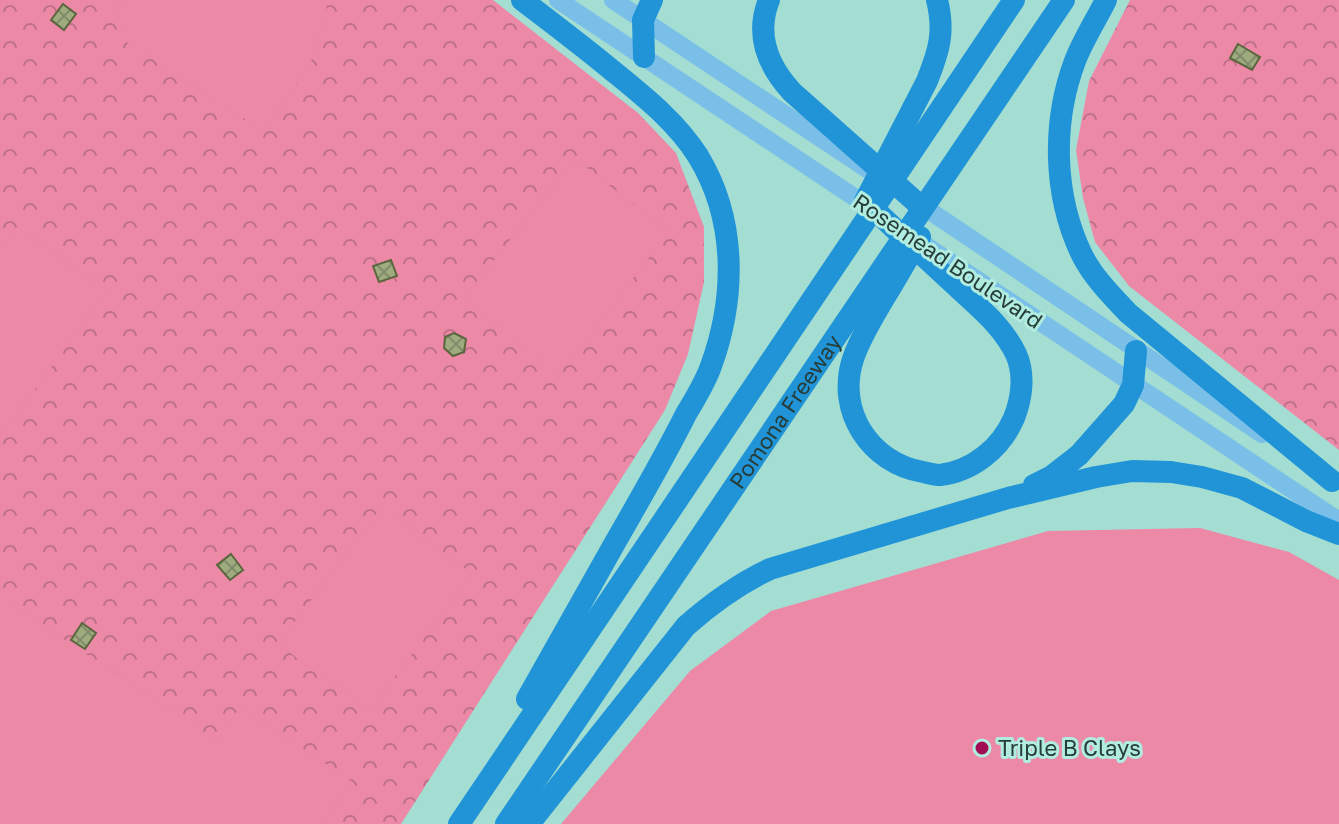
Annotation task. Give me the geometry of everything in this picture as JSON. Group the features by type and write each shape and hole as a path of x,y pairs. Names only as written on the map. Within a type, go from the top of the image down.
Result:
{"highway":[{"path":"458,824 658,468 710,368 722,332 730,273 722,215 712,184 678,129 630,85 522,0"},
{"path":"769,0 763,32 767,55 777,76 850,151 917,203"},
{"path":"826,279 935,61 941,41 937,0"},
{"name":"Pomona Freeway","path":"458,824 1014,0"},
{"name":"Pomona Freeway","path":"506,824 1064,0"},
{"path":"1106,0 1075,61 1062,108 1058,158 1065,209 1082,256 1128,313 1336,483"},
{"path":"644,57 647,10"},
{"path":"876,211 941,263 1000,327 1017,356 1022,381 1019,406 1008,432 988,455 965,468 939,475 909,470 886,459 867,441 853,417 849,390 852,361 866,328 1014,74"},
{"path":"1008,498 1052,476 1079,455 1124,404 1133,385 1136,351"},
{"path":"529,824 686,626 742,582 770,569 1008,498 1132,471 1171,472 1242,488 1339,534"}],"main road":[{"name":"Rosemead Boulevard","path":"558,0 876,211"},
{"path":"613,0 647,10 850,151"},
{"name":"Rosemead Boulevard","path":"917,203 1336,483"},
{"name":"Rosemead Boulevard","path":"941,263 1339,521"}],"green space":[{"path":"0,0 493,0 638,113 676,153 704,227 704,282 688,354 665,410 401,824 0,824"},
{"path":"123,0 328,0 314,56 265,132 125,41 115,14"},
{"path":"1130,0 1339,0 1339,450 1129,286 1095,242 1083,198 1076,150 1089,81"},
{"path":"574,158 669,232 559,374 464,299"},
{"path":"18,226 107,292 4,431 0,428 0,250"},
{"path":"382,506 472,574 369,711 278,644"},
{"name":"Triple B Clays","path":"1200,528 1289,552 1339,580 1339,824 561,824 690,671 771,611 1048,531"},
{"path":"0,597 217,741 240,707 351,781 323,824 0,824"}],"building":[{"path":"63,4 76,14 64,30 51,20"},
{"path":"1238,44 1260,57 1252,70 1230,58"},
{"path":"391,260 397,276 379,282 373,266"},
{"path":"454,333 466,339 464,352 453,356 444,348 445,337"},
{"path":"231,554 243,570 230,580 217,565"},
{"path":"82,623 96,633 85,649 71,640"}],"place":[{"name":"Triple B Clays","path":"982,748"}]}
